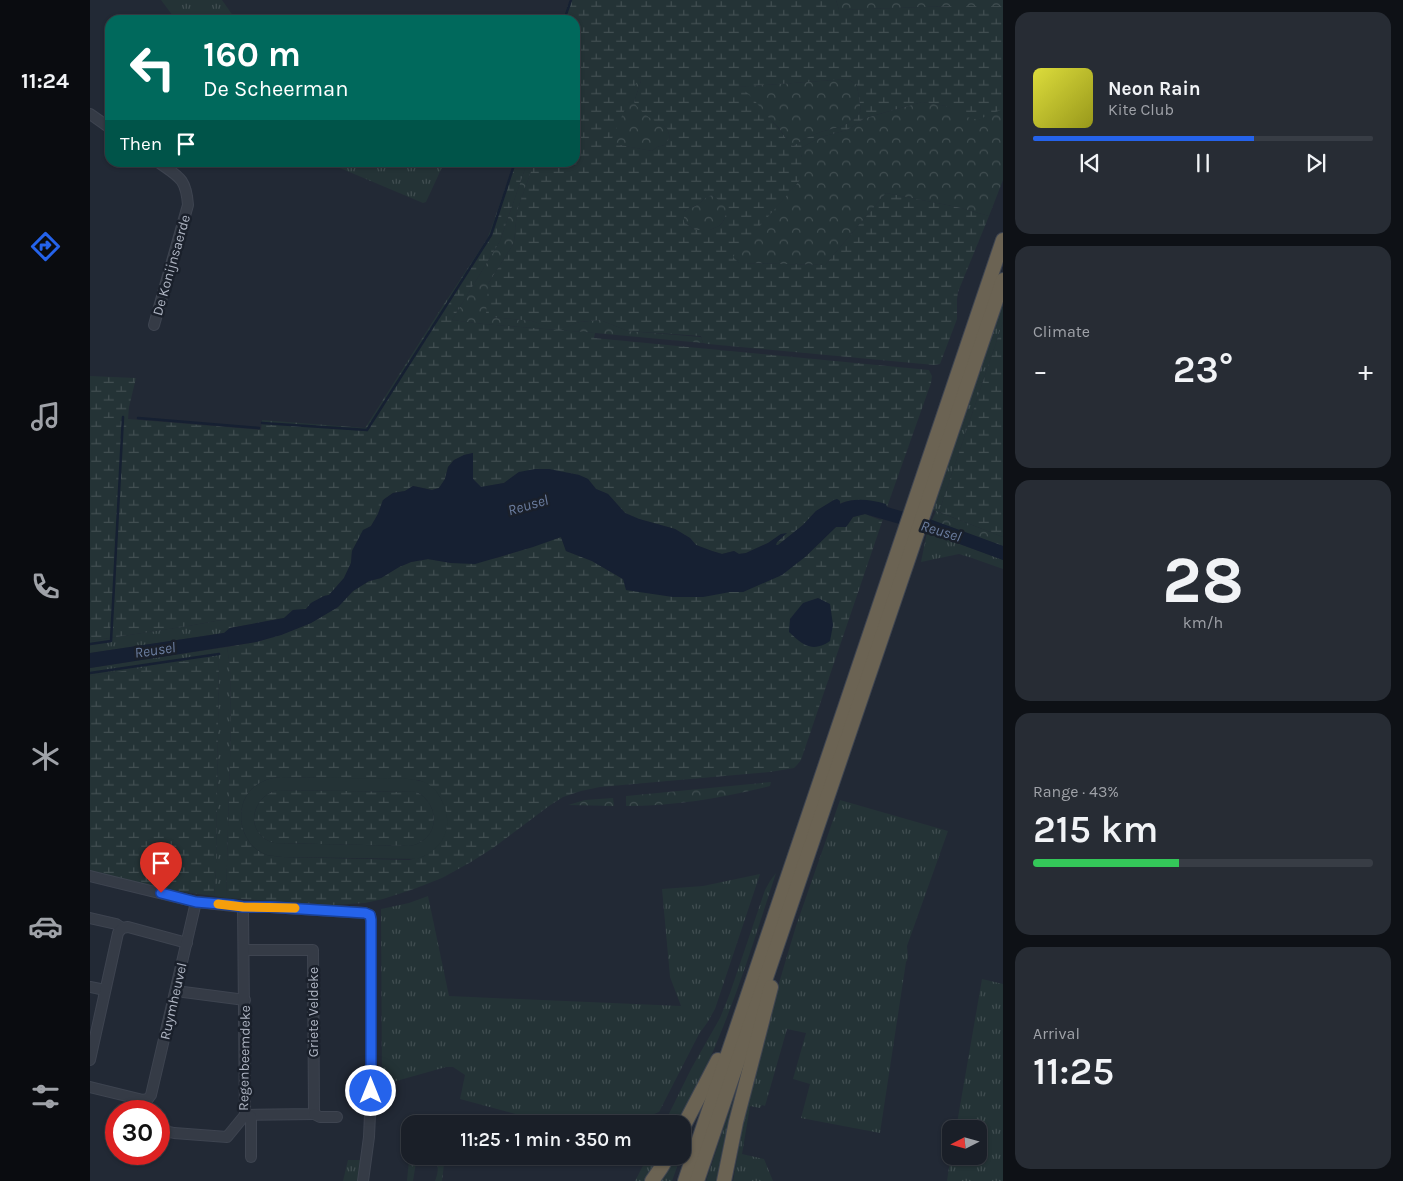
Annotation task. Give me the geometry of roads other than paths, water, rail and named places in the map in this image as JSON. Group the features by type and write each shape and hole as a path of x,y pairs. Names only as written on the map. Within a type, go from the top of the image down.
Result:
{"highway":[{"path":"918,513 1003,240"},
{"path":"685,1181 742,1010 918,513 1003,280"},
{"path":"697,1181 790,906 912,530"},
{"path":"724,1181 736,1122 790,906"},
{"path":"690,1115 742,1010"},
{"path":"652,1181 663,1165"}],"street":[{"path":"90,114 105,124"},
{"name":"De Konijnsaerde","path":"154,325 188,205 187,192 179,177 165,167"},
{"path":"90,876 196,902 243,907 307,908 370,915 371,1091 369,1137 363,1181"},
{"name":"Ruymheuvel","path":"90,1087 144,1100 148,1099 151,1095 196,902"},
{"name":"Regenbeemdeke","path":"243,907 248,1115 251,1157"},
{"path":"90,918 116,924 122,928"},
{"path":"90,1060 118,933 122,928 128,927 187,943"},
{"name":"Griete Veldeke","path":"244,950 313,950 314,1114"},
{"path":"90,987 105,990"},
{"path":"176,990 245,1000"},
{"path":"248,1115 314,1114 320,1117 337,1117"},
{"name":"Regenbeemdeke","path":"170,1132 227,1137 248,1115"}],"water":[{"name":"Reusel","path":"473,453 473,479 481,487 504,483 519,472 535,469 549,469 579,475 588,479 596,489 608,494 625,513 675,529 690,538 696,545 722,554 734,551 739,554 746,553 768,543 781,534 787,533 777,542 776,545 778,545 803,525 816,511 837,499 840,501 840,504 857,500 869,500 886,504 887,507 932,520 1003,546 1003,560 927,532 865,514 853,517 846,527 836,527 805,557 782,575 743,592 730,592 703,597 673,597 626,590 623,579 592,561 566,551 561,537 475,564 451,563 428,559 411,562 381,578 369,581 353,591 338,607 311,623 281,635 256,642 90,668 90,653 224,633 230,628 284,618 293,610 306,609 311,603 329,595 344,578 351,563 352,551 363,530 371,526 383,500 393,493 405,491 413,486 432,490 439,488 445,479 448,467 454,460"},
{"path":"818,598 830,604 833,625 830,641 824,645 813,647 803,644 789,632 790,619 803,603"}],"waterway":[{"path":"566,15 571,0"},
{"path":"262,423 367,430 491,235 513,167"},
{"path":"90,644 111,641 123,417"},
{"path":"138,418 259,428"},
{"name":"Reusel","path":"90,673 219,654"}]}
